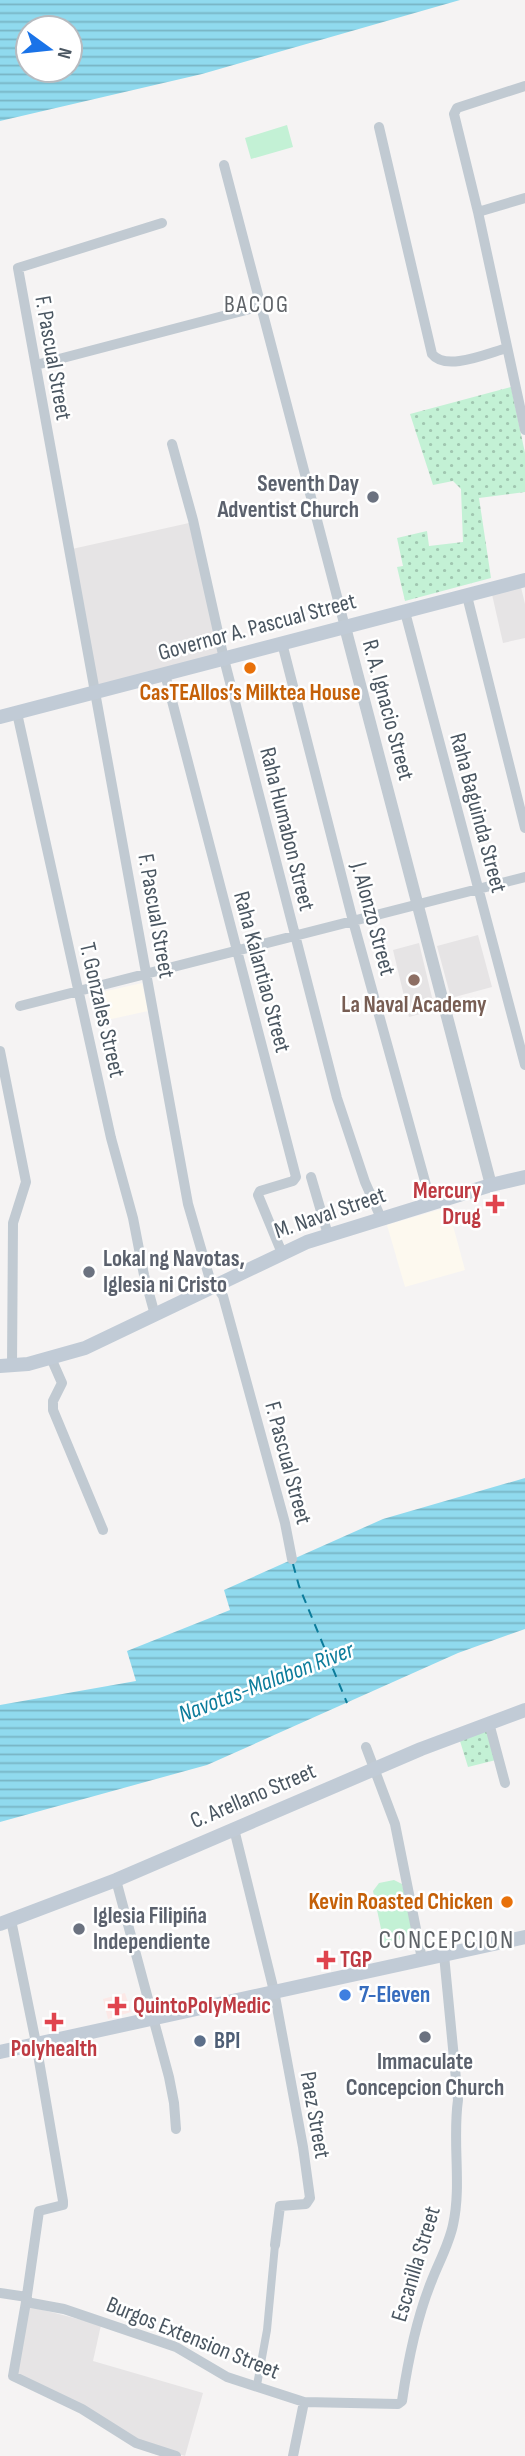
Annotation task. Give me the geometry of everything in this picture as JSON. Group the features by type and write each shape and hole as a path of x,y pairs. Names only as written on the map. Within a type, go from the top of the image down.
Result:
{"main road":[{"name":"Governor A. Pascual Street","path":"0,717 467,596 524,585"},
{"name":"M. Naval Street","path":"6,1366 51,1358 90,1346 282,1253 327,1235 525,1177"},
{"name":"C. Arellano Street","path":"5,1922 116,1880 375,1768 525,1710"},
{"path":"0,2052 525,1937"}],"street":[{"path":"525,86 457,108 454,114 525,430"},
{"path":"379,127 432,354 444,362 456,362 508,348"},
{"name":"R. A. Ignacio Street","path":"224,165 491,1185"},
{"path":"478,212 525,198"},
{"name":"F. Pascual Street","path":"162,223 18,268 188,1204 209,1276 223,1296 285,1523 292,1559"},
{"path":"36,365 261,306"},
{"name":"Raha Humabon Street","path":"172,444 193,520 224,659 337,1098 365,1182 381,1218"},
{"path":"467,596 525,828"},
{"name":"Raha Baguinda Street","path":"405,612 525,1065"},
{"name":"J. Alonzo Street","path":"282,643 353,921 432,1203"},
{"name":"Raha Kalantiao Street","path":"165,674 296,1177 293,1181 260,1191 258,1195 282,1253"},
{"name":"T. Gonzales Street","path":"16,713 77,992 155,1315"},
{"path":"20,1006 525,877"},
{"path":"0,1051 26,1182 13,1223 6,1366"},
{"path":"311,1177 327,1235"},
{"path":"51,1358 62,1383 53,1401 52,1410 103,1530"},
{"path":"489,1723 505,1783"},
{"path":"366,1747 395,1824 422,1959"},
{"name":"Paez Street","path":"233,1829 274,1992 310,2198 306,2204 280,2206 267,2330 257,2385"},
{"path":"116,1880 155,2017 174,2103 176,2129"},
{"path":"5,1922 36,2043 63,2201 63,2205 59,2207 39,2211 13,2376 82,2409 136,2444 176,2456"},
{"name":"Escanilla Street","path":"304,2402 398,2404 402,2401 410,2345 453,2224 456,2197 455,2123 458,2100 444,1955"},
{"name":"Burgos Extension Street","path":"0,2293 64,2309 177,2347 227,2377 304,2402"},
{"path":"293,2456 304,2402"}],"shaded area":[{"path":"189,523 220,654 98,685 72,549"},
{"path":"520,583 525,604 525,638 503,643 491,590"},
{"path":"478,935 492,987 451,998 437,946"},
{"name":"La Naval Academy","path":"419,943 435,1010 409,1017 393,950"},
{"path":"142,983 148,1011 107,1020 102,992"},
{"path":"448,1207 465,1270 405,1287 387,1225"},
{"name":"QuintoPolyMedic","path":"125,1993 131,2012 108,2019 103,1999"},
{"path":"28,2306 101,2325 93,2361 203,2393 185,2456 137,2442 15,2376"}],"green space":[{"path":"287,125 293,147 251,159 245,138"},
{"path":"511,387 525,453 525,492 479,498 491,578 405,601 397,567 403,566 397,538 427,531 429,546 463,542 461,489 453,481 433,485 410,414"},
{"path":"487,1731 496,1760 468,1767 460,1741"},
{"path":"394,1880 402,1884 415,1936 384,1943 373,1891 379,1883"}],"water":[{"path":"0,0 460,0 202,74 0,121"},
{"name":"Navotas-Malabon River","path":"525,1478 525,1629 458,1653 207,1765 0,1822 0,1705 136,1681 127,1651 230,1610 224,1590 383,1519"}],"ferry route":[{"path":"293,1564 299,1586 347,1703"}],"place":[{"name":"Seventh Day Adventist Church","path":"373,497"},
{"name":"CasTEAllos’s Milktea House","path":"250,668"},
{"name":"La Naval Academy","path":"414,980"},
{"name":"Mercury Drug","path":"495,1204"},
{"name":"Lokal ng Navotas, Iglesia ni Cristo","path":"89,1272"},
{"name":"Kevin Roasted Chicken","path":"507,1902"},
{"name":"Iglesia Filipiña Independiente","path":"79,1929"},
{"name":"TGP","path":"326,1960"},
{"name":"7-Eleven","path":"345,1995"},
{"name":"QuintoPolyMedic","path":"117,2006"},
{"name":"Polyhealth","path":"54,2022"},
{"name":"Immaculate Concepcion Church","path":"425,2037"},
{"name":"BPI","path":"200,2041"}],"district":[{"name":"BACOG","path":"257,304"},
{"name":"CONCEPCION","path":"447,1940"}]}
